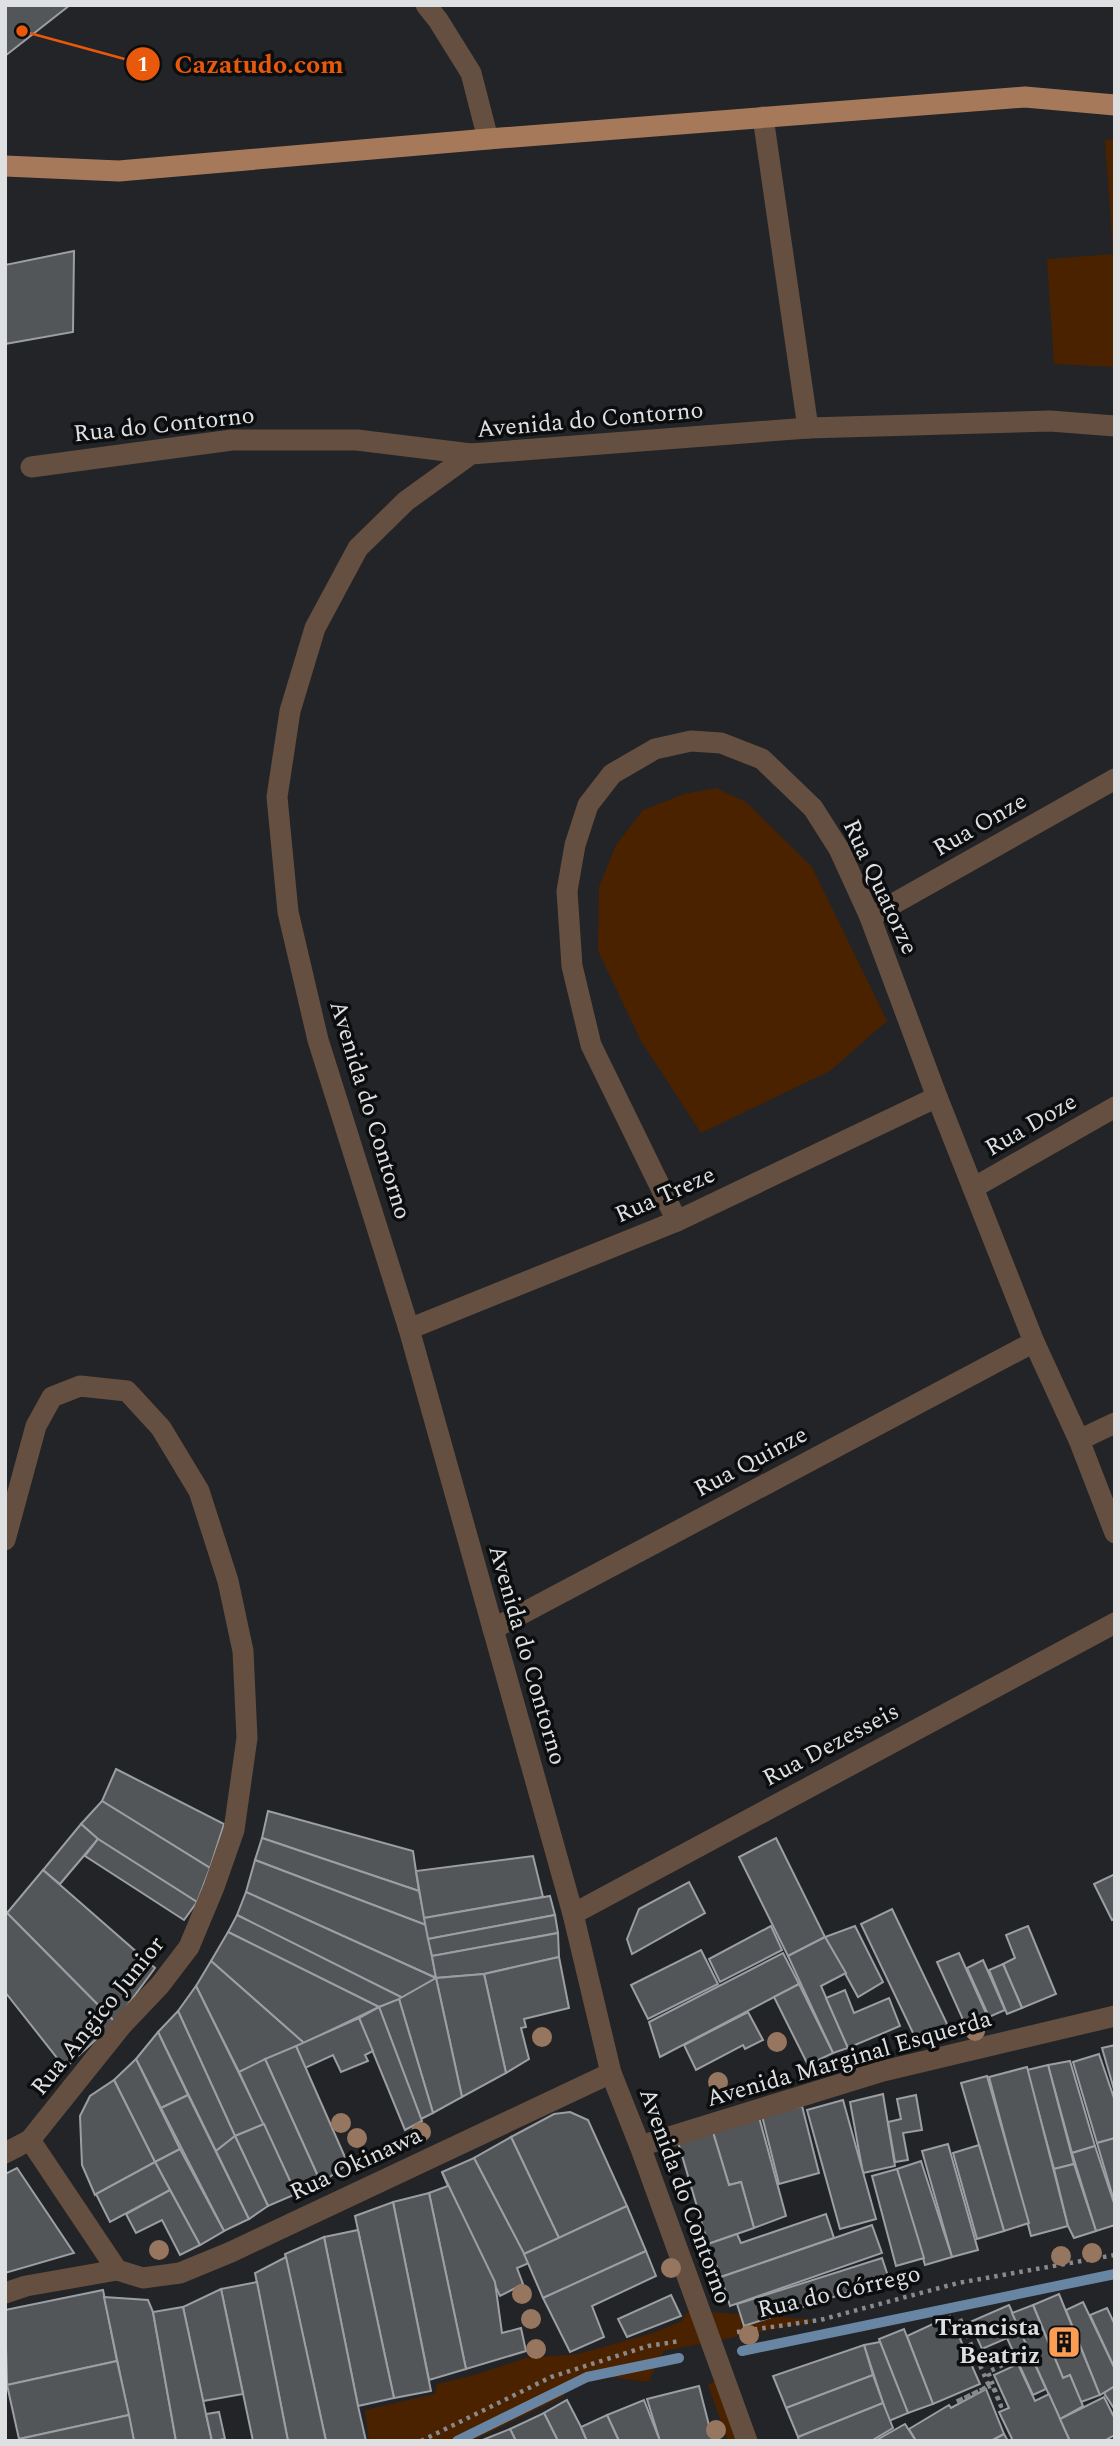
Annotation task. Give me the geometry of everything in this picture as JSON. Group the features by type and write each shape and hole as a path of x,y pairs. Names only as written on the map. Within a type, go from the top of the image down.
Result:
{"main road":[{"path":"5,166 119,171 1025,97 1115,104"}],"street":[{"path":"426,5 471,73 488,139"},
{"path":"762,117 808,428"},
{"name":"Avenida do Contorno","path":"747,2441 611,2073 573,1914 409,1329 318,1040 288,912 278,797 290,711 315,628 358,548 405,501 471,454 808,428 1050,421 1115,426"},
{"name":"Rua do Contorno","path":"31,467 232,440 357,440 471,454"},
{"name":"Rua Quatorze","path":"677,1221 591,1045 572,966 567,891 575,845 588,804 612,774 655,749 691,741 721,743 762,759 813,808 839,849 870,917 937,1097 1034,1342 1079,1440 1115,1533"},
{"name":"Rua Onze","path":"870,917 1115,779"},
{"name":"Rua Treze","path":"409,1329 677,1221 937,1097"},
{"name":"Rua Doze","path":"973,1188 1115,1108"},
{"name":"Rua Quinze","path":"493,1629 1034,1342"},
{"name":"Rua Angico Junior","path":"5,1540 36,1426 52,1397 80,1386 127,1391 161,1428 199,1491 228,1581 243,1651 247,1738 234,1830 189,1947 160,1985 122,2025 30,2140 5,2153"},
{"path":"1079,1440 1115,1423"},
{"name":"Rua Dezesseis","path":"573,1914 1115,1623"},
{"name":"Avenida Marginal Esquerda","path":"640,2146 883,2071 1115,2016"},
{"name":"Rua Okinawa","path":"117,2270 143,2278 180,2273 231,2252 611,2073"},
{"path":"5,2292 117,2270 30,2140"}],"path":[{"name":"Rua do Córrego","path":"727,2334 820,2320 958,2283 1115,2255"},
{"path":"960,2319 989,2386 956,2402 992,2385 1002,2406 988,2372 1009,2362"},
{"path":"421,2441 551,2376 648,2346 688,2340"}],"shaded area":[{"path":"1115,139 1115,367 1054,364 1047,259 1113,254 1105,140"},
{"path":"716,788 746,802 812,867 887,1021 830,1071 701,1133 641,1041 598,951 599,887 616,845 643,810 684,794"},
{"path":"695,2311 820,2320 664,2351 648,2382 589,2374 572,2379 563,2397 472,2441 369,2441 365,2410 435,2394 437,2384 526,2358 578,2354 653,2333 682,2321 686,2313"},
{"path":"713,2382 721,2383 736,2441 728,2441 708,2385"}],"building":[{"path":"5,5 70,5 5,56"},
{"path":"74,251 73,332 5,344 5,265"},
{"path":"116,1769 224,1824 210,1868 102,1801"},
{"path":"102,1801 210,1868 197,1902 98,1839 81,1824"},
{"path":"268,1811 413,1851 419,1891 262,1838"},
{"path":"81,1824 98,1839 60,1884 43,1870"},
{"path":"262,1838 419,1891 426,1925 255,1860"},
{"path":"776,1838 825,1937 788,1956 739,1857"},
{"path":"98,1839 197,1902 184,1920 85,1856"},
{"path":"533,1856 543,1897 424,1918 416,1871"},
{"path":"255,1860 426,1925 436,1978 246,1892"},
{"path":"43,1870 155,1968 115,2022 7,1913"},
{"path":"1115,1874 1115,1918 1112,1920 1094,1884"},
{"path":"689,1882 705,1913 632,1954 627,1939 639,1909"},
{"path":"246,1892 436,1978 403,1998 237,1915"},
{"path":"550,1896 555,1915 428,1939 424,1918"},
{"path":"892,1909 949,2028 914,2035 861,1924"},
{"path":"7,1913 115,2022 65,2068 5,1992"},
{"path":"237,1915 403,1998 379,2007 228,1932"},
{"path":"555,1915 558,1933 432,1956 428,1939"},
{"path":"771,1926 782,1950 720,1982 709,1959"},
{"path":"855,1926 883,1982 858,1997 825,1937"},
{"path":"1028,1926 1056,1994 1022,2008 1003,1964 1015,1958 1006,1935"},
{"path":"228,1932 379,2007 304,2043 211,1961"},
{"path":"558,1933 559,1957 484,1974 436,1978 432,1956"},
{"path":"825,1937 846,1973 821,1986 848,2048 833,2053 788,1956"},
{"path":"701,1950 718,1984 648,2019 631,1985"},
{"path":"783,1953 799,1984 660,2057 649,2022"},
{"path":"959,1953 986,2013 964,2022 937,1962"},
{"path":"559,1957 569,2008 524,2019 526,2027 521,2028 529,2059 506,2073 484,1974"},
{"path":"983,1960 1005,2010 989,2017 967,1968"},
{"path":"211,1961 304,2043 239,2072 196,1986"},
{"path":"1003,1964 1022,2008 1007,2014 989,1970"},
{"path":"484,1974 506,2073 462,2097 436,1978"},
{"path":"436,1978 462,2097 433,2113 399,1999"},
{"path":"799,1984 833,2053 808,2065 774,1997"},
{"path":"196,1986 264,2124 235,2136 178,2011"},
{"path":"845,1990 854,2013 889,1998 900,2026 848,2048 826,1998"},
{"path":"399,1999 433,2113 421,2119 379,2007"},
{"path":"379,2007 422,2121 405,2130 359,2018"},
{"path":"178,2011 235,2136 216,2151 158,2032"},
{"path":"748,2012 763,2040 745,2049 743,2045 696,2070 684,2045"},
{"path":"359,2018 373,2051 365,2055 368,2061 341,2072 333,2055 305,2068 296,2046"},
{"path":"158,2032 188,2095 161,2108 136,2059"},
{"path":"1115,2045 1115,2093 1102,2048"},
{"path":"296,2046 348,2164 321,2183 265,2059"},
{"path":"1099,2054 1115,2101 1115,2138 1097,2143 1073,2062"},
{"path":"136,2059 180,2149 155,2162 114,2080"},
{"path":"265,2059 321,2183 296,2194 239,2072"},
{"path":"1070,2061 1095,2146 1072,2153 1048,2065"},
{"path":"1048,2065 1074,2164 1054,2169 1027,2070"},
{"path":"1027,2067 1068,2226 1031,2236 989,2077"},
{"path":"987,2076 1029,2223 1004,2231 961,2083"},
{"path":"114,2080 155,2162 95,2195 82,2165 80,2116 90,2096"},
{"path":"883,2094 895,2166 863,2173 850,2102"},
{"path":"188,2095 249,2219 224,2231 161,2108"},
{"path":"916,2095 922,2130 903,2133 908,2160 895,2162 888,2122 901,2119 897,2099"},
{"path":"843,2100 876,2219 840,2229 807,2110"},
{"path":"802,2106 819,2173 779,2184 762,2116"},
{"path":"570,2112 588,2120 627,2206 559,2238 511,2137 554,2114"},
{"path":"759,2117 786,2216 754,2228 741,2182 729,2185 712,2129"},
{"path":"264,2124 296,2194 268,2206 235,2136"},
{"path":"712,2129 729,2185 741,2182 754,2228 708,2244 678,2142"},
{"path":"235,2136 268,2206 249,2219 216,2151"},
{"path":"511,2137 559,2238 524,2254 474,2158"},
{"path":"1115,2138 1115,2204 1097,2143"},
{"path":"948,2144 978,2250 952,2257 922,2151"},
{"path":"979,2145 1004,2231 977,2239 953,2153"},
{"path":"1095,2146 1115,2206 1115,2225 1096,2231 1072,2153"},
{"path":"180,2149 224,2231 200,2245 155,2162"},
{"path":"474,2158 529,2263 517,2268 523,2284 500,2296 442,2172"},
{"path":"921,2161 952,2257 925,2265 897,2169"},
{"path":"155,2162 170,2190 110,2222 96,2194"},
{"path":"1074,2164 1096,2231 1074,2238 1068,2226 1054,2169"},
{"path":"17,2168 74,2253 5,2273 5,2174"},
{"path":"897,2169 924,2258 896,2266 872,2176"},
{"path":"442,2172 495,2282 502,2333 521,2328 526,2351 466,2369 429,2193 448,2186"},
{"path":"170,2190 200,2245 180,2255 162,2220 136,2233 126,2214"},
{"path":"429,2193 466,2369 429,2380 393,2202"},
{"path":"393,2202 431,2391 394,2398 355,2216"},
{"path":"627,2206 646,2251 543,2298 524,2254"},
{"path":"826,2214 834,2238 721,2277 708,2244 737,2234 741,2243"},
{"path":"872,2225 882,2253 730,2306 721,2277"},
{"path":"358,2230 394,2398 358,2406 324,2237"},
{"path":"324,2237 366,2441 326,2441 285,2254"},
{"path":"646,2251 656,2276 592,2306 604,2337 570,2352 543,2298"},
{"path":"286,2257 326,2441 288,2441 255,2273"},
{"path":"882,2258 889,2279 744,2326 737,2304"},
{"path":"257,2282 288,2441 253,2441 221,2289"},
{"path":"221,2289 243,2394 203,2401 183,2307"},
{"path":"103,2290 117,2361 7,2385 5,2310"},
{"name":"Trancista Beatriz","path":"1059,2294 1100,2395 1081,2402 1070,2375 1063,2378 1033,2305"},
{"path":"671,2295 681,2316 627,2337 618,2319"},
{"path":"104,2297 148,2300 153,2312 176,2441 134,2441"},
{"path":"1083,2302 1115,2369 1115,2386 1100,2395 1066,2310"},
{"path":"1009,2305 1046,2389 1033,2395 1007,2338 982,2349 970,2322"},
{"path":"1033,2305 1063,2378 1070,2375 1083,2406 1060,2419 1012,2313"},
{"path":"183,2307 212,2441 176,2441 153,2312"},
{"path":"1107,2308 1115,2325 1115,2369 1090,2315"},
{"path":"950,2316 980,2384 933,2404 907,2336"},
{"path":"904,2329 933,2404 908,2413 879,2339"},
{"path":"880,2342 908,2413 889,2421 864,2345"},
{"path":"864,2345 873,2375 786,2408 773,2376"},
{"path":"117,2361 129,2415 19,2439 7,2385"},
{"path":"1018,2364 1035,2401 1049,2394 1070,2441 1013,2441 999,2412 1009,2408 994,2375"},
{"path":"873,2375 883,2403 798,2437 786,2408"},
{"path":"699,2386 713,2441 660,2441 647,2399"},
{"path":"1115,2386 1115,2410 1104,2393"},
{"path":"986,2389 1004,2434 991,2441 916,2441 909,2429 949,2405 951,2408"},
{"path":"1104,2397 1115,2419 1115,2435 1104,2441 1070,2441 1060,2419"},
{"path":"567,2400 587,2441 558,2441 544,2413"},
{"path":"644,2400 660,2441 619,2441 607,2415"},
{"path":"883,2403 893,2428 871,2441 799,2441 798,2437"},
{"path":"219,2412 225,2439 212,2441 206,2414"},
{"path":"544,2413 558,2441 516,2441 510,2429"},
{"path":"129,2415 134,2441 19,2441 19,2439"},
{"path":"607,2415 619,2441 587,2441 581,2427"},
{"path":"905,2424 916,2441 875,2441"},
{"path":"510,2429 516,2441 480,2441"},
{"path":"1004,2434 1008,2441 991,2441"}],"waterway":[{"path":"742,2351 1115,2274"},
{"path":"457,2441 587,2377 679,2358"}],"place":[{"name":"Cazatudo.com","path":"22,31"},
{"name":"Trancista Beatriz","path":"1064,2342"}]}
